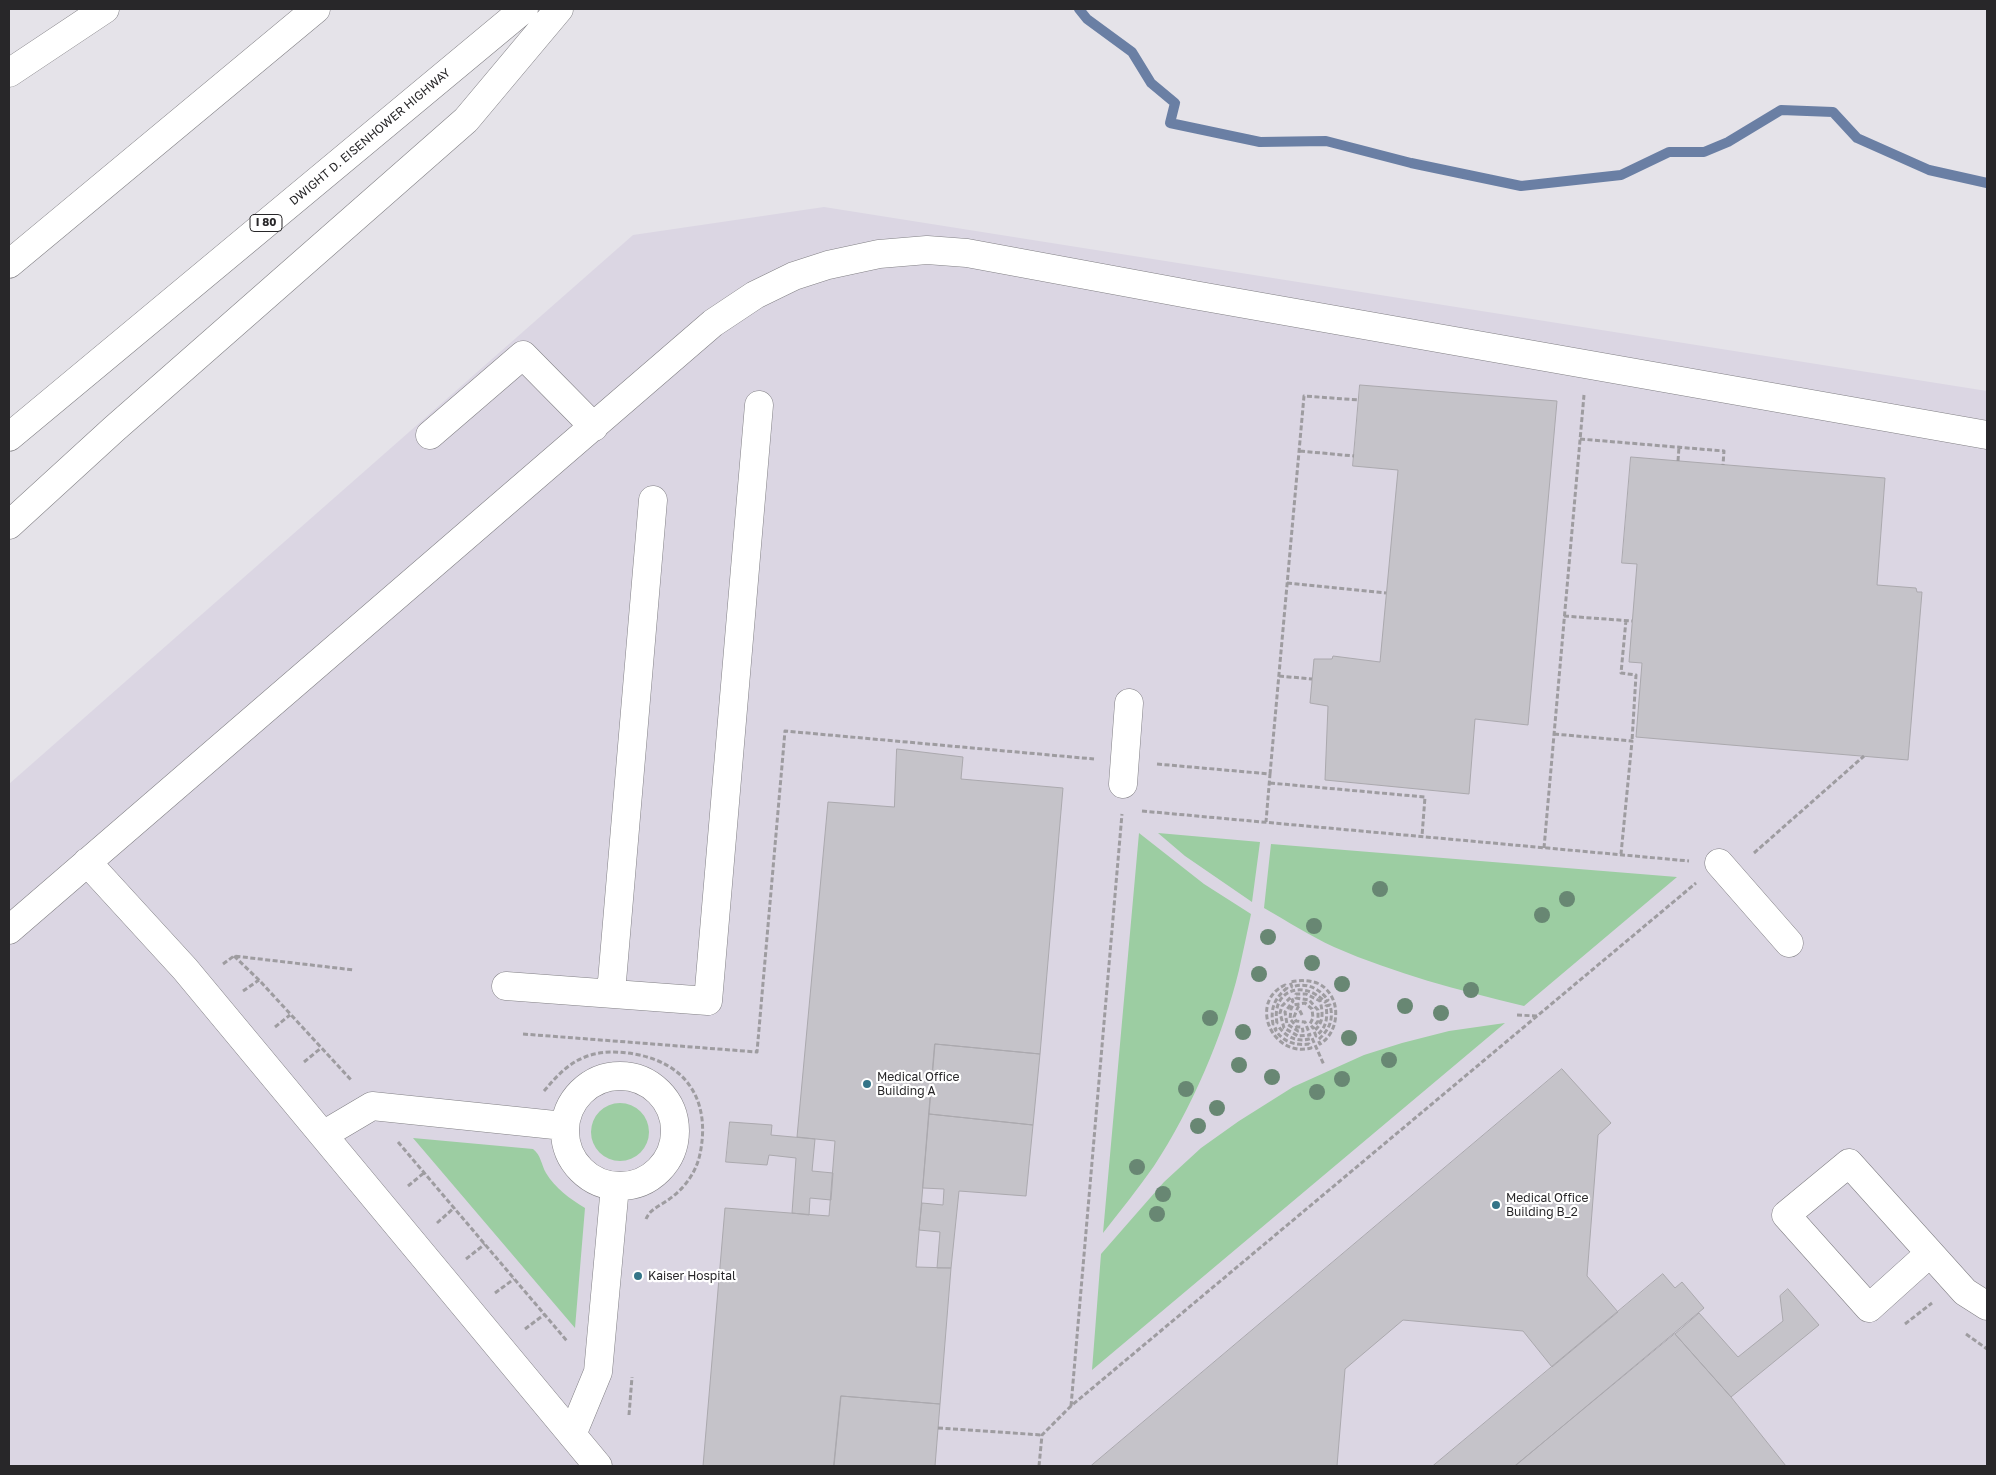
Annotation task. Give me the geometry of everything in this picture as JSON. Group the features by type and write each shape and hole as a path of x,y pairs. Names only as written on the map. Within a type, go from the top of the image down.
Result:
{"main road":[{"path":"9,73 105,9"},
{"path":"9,264 316,9"},
{"name":"DWIGHT D. EISENHOWER HIGHWAY","path":"9,437 524,9"},
{"path":"9,525 114,429 466,120 559,9"},
{"path":"9,930 713,323 755,295 794,276 828,265 879,254 927,250 967,253 1252,306 1987,435"},
{"path":"430,435 523,355 594,427"},
{"path":"506,986 708,1001 738,669 759,405"},
{"path":"611,994 653,500"},
{"path":"1123,785 1129,703"},
{"path":"87,862 185,969 598,1466"},
{"path":"1724,869 1789,943"},
{"path":"612,1076 631,1076 648,1083 662,1095 672,1111 676,1129 672,1148 664,1164 650,1177 634,1184 615,1186 588,1176 577,1166 567,1147 564,1126 569,1108 579,1093 594,1082 612,1076"},
{"path":"323,1135 372,1106 564,1126"},
{"path":"1930,1253 1869,1308 1786,1215 1849,1163 1930,1253 1965,1292 1987,1306"},
{"path":"572,1434 598,1372 615,1186"}],"path":[{"path":"1544,848 1584,389"},
{"path":"1266,822 1304,396 1359,400"},
{"path":"1580,439 1724,451 1723,465"},
{"path":"1678,461 1679,447"},
{"path":"1300,451 1354,456"},
{"path":"1288,583 1386,593"},
{"path":"1564,616 1632,621"},
{"path":"1622,854 1636,675 1621,673 1626,620"},
{"path":"1279,676 1312,679"},
{"path":"523,1034 757,1052 785,731 1123,785 1266,822 1622,854 1724,869"},
{"path":"1554,734 1632,742"},
{"path":"1039,1466 1042,1435 1071,1406 1537,1016 1864,756"},
{"path":"1123,785 1270,774"},
{"path":"1270,783 1425,797 1422,836"},
{"path":"1071,1406 1123,785"},
{"path":"218,967 234,956 354,970"},
{"path":"243,991 259,980"},
{"path":"1302,1015 1298,1007 1294,1017 1296,1021 1305,1022 1310,1035 1298,1036 1284,1028 1280,1013 1282,1006 1291,997 1293,1001 1285,1012 1287,1024 1298,1031 1303,1031 1302,1027 1297,1027 1290,1019 1293,1005 1305,1003 1312,1009 1313,1018 1310,1024 1312,1028 1318,1021 1318,1010 1309,1000 1296,998 1296,994 1306,994 1320,1001 1322,1021 1319,1028 1314,1031 1316,1036 1324,1029 1326,1006 1330,1005 1331,1020 1325,1034 1318,1040 1320,1044 1330,1035 1334,1027 1336,1013 1332,998 1323,987 1307,981 1290,982 1292,987 1302,985 1317,989 1328,1000 1324,1002 1316,994 1305,989 1290,992 1280,1001 1277,1008 1277,1023 1273,1024 1273,1008 1279,995 1287,988 1285,985 1280,987 1266,1008 1270,1029 1277,1039 1290,1048 1299,1050 1311,1048 1309,1044 1294,1044 1283,1038 1275,1029 1279,1027 1286,1035 1295,1040 1312,1038 1324,1065"},
{"path":"271,1030 290,1015"},
{"path":"1517,1015 1537,1016"},
{"path":"302,1064 321,1048"},
{"path":"396,1139 570,1343"},
{"path":"403,1191 425,1172"},
{"path":"433,1226 455,1207"},
{"path":"463,1262 485,1244"},
{"path":"491,1296 514,1278"},
{"path":"1905,1324 1931,1302 1937,1308"},
{"path":"522,1332 545,1314"},
{"path":"1962,1330 1987,1349"},
{"path":"938,1428 1042,1435"}],"shaded area":[{"path":"824,207 1987,391 1987,1466 9,1466 9,784 633,235"}],"green space":[{"path":"1139,833 1204,884 1251,914 1239,970 1224,1021 1193,1097 1154,1166 1103,1233"},
{"path":"1158,833 1260,842 1252,902 1185,856"},
{"path":"1271,844 1677,877 1524,1006 1428,981 1357,957 1316,938 1264,908"},
{"path":"1505,1023 1092,1370 1101,1254 1164,1182 1201,1148 1239,1121 1293,1087 1364,1055 1449,1031"},
{"path":"614,1103 626,1103 641,1111 649,1126 649,1138 641,1153 626,1161 614,1161 599,1153 591,1138 591,1126 599,1111"},
{"path":"413,1138 533,1149 538,1154 546,1173 554,1184 568,1197 585,1208 575,1328"}],"building":[{"path":"1360,385 1557,401 1528,725 1475,719 1469,794 1325,780 1328,706 1310,703 1314,659 1332,659 1333,656 1380,662 1398,470 1353,466"},
{"path":"1631,457 1885,478 1877,585 1916,588 1917,592 1922,592 1908,760 1636,737 1642,663 1629,662 1637,564 1622,563"},
{"name":"Medical Office Building A","path":"897,749 963,757 961,779 1063,788 1040,1054 935,1044 916,1267 951,1268 940,1404 841,1396 834,1466 703,1466 725,1208 829,1216 835,1141 797,1137 828,802 894,807"},
{"path":"935,1044 1040,1054 1033,1125 929,1114"},
{"name":"Medical Office Building B_2","path":"1562,1069 1611,1123 1598,1135 1587,1276 1618,1312 1552,1367 1523,1331 1403,1320 1345,1369 1337,1466 1091,1466"},
{"path":"929,1114 1033,1125 1026,1196 959,1191 951,1268 937,1268 940,1232 919,1230 922,1203 943,1205 944,1189 923,1188"},
{"path":"730,1122 772,1125 771,1135 815,1139 812,1171 833,1173 831,1200 810,1198 809,1215 792,1213 796,1158 769,1155 767,1165 726,1162"},
{"path":"1663,1274 1675,1288 1682,1282 1704,1308 1515,1466 1433,1466"},
{"path":"1788,1289 1819,1325 1731,1397 1675,1334 1699,1313 1738,1357 1783,1321 1780,1296"},
{"path":"1675,1334 1731,1397 1786,1466 1515,1466"},
{"path":"841,1396 940,1404 935,1466 834,1466"}],"waterway":[{"path":"1079,9 1087,19 1132,52 1151,83 1175,103 1170,123 1260,142 1326,141 1411,163 1521,186 1621,175 1669,152 1704,152 1728,142 1781,110 1833,112 1857,138 1929,170 1987,183"}],"place":[{"name":"Medical Office Building A","path":"867,1084"},
{"name":"Medical Office Building B_2","path":"1496,1205"},
{"name":"Kaiser Hospital","path":"638,1276"}]}
